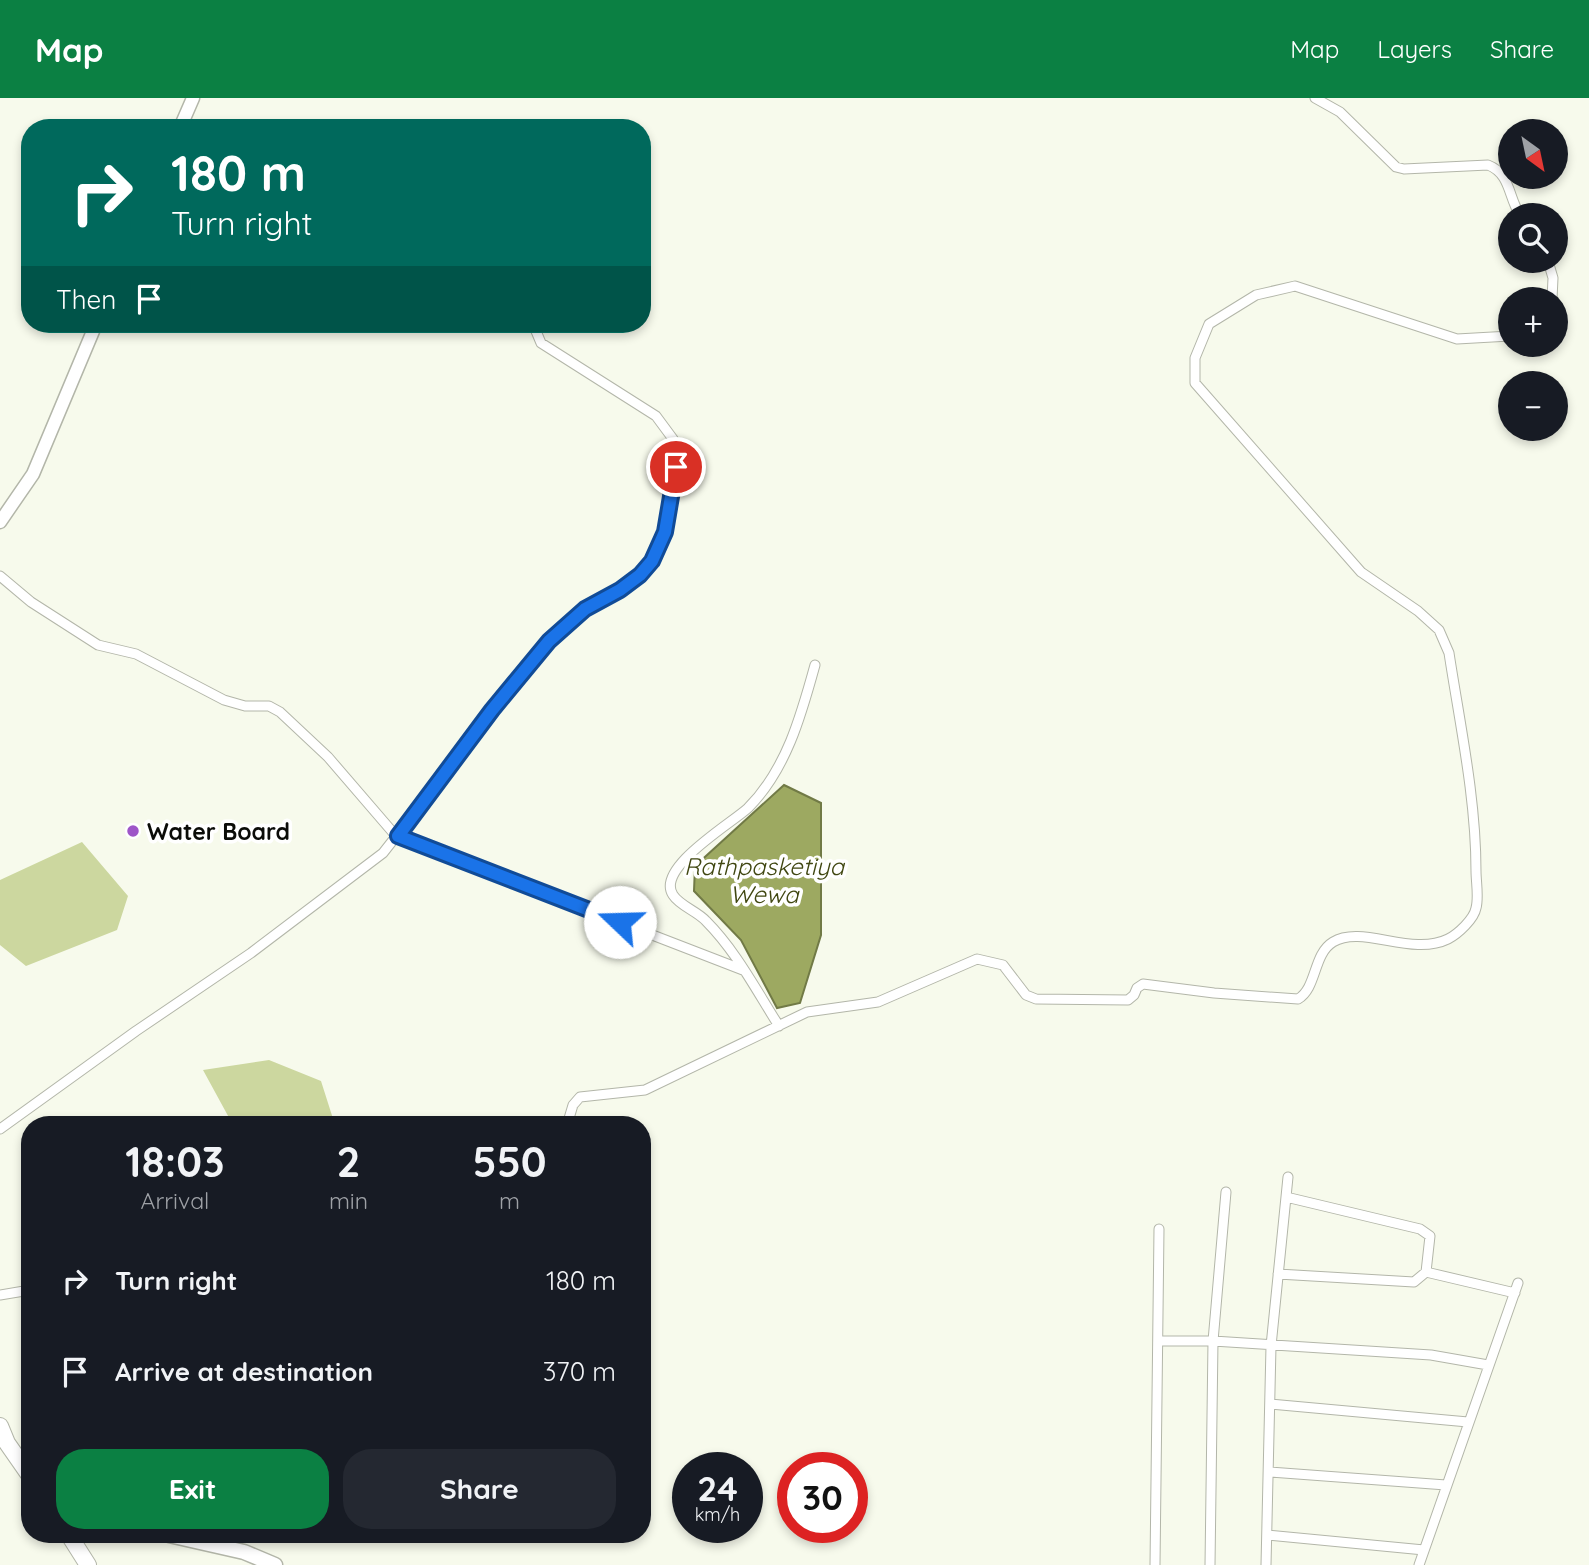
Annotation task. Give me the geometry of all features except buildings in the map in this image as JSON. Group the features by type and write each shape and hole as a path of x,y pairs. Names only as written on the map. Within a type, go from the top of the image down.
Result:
{"highway":[{"path":"0,1426 4,1446 21,1466"},
{"path":"74,1543 88,1565"}],"main road":[{"path":"204,1543 244,1552 275,1565"}],"street":[{"path":"184,119 193,98"},
{"path":"1315,98 1340,112 1396,167 1404,169 1488,165 1499,169 1505,178 1513,203"},
{"path":"570,1116 573,1105 580,1097 645,1090 807,1012 878,1002 977,959 1003,965 1026,995 1036,999 1128,1000 1143,984 1214,993 1298,999 1304,995 1321,955 1330,943 1345,936 1416,946 1448,939 1464,926 1476,909 1476,829 1449,653 1439,630 1419,611 1361,572 1195,383 1195,358 1209,324 1256,295 1295,286 1457,340 1498,337"},
{"path":"0,522 33,474 92,333"},
{"path":"0,1129 136,1031 251,953 383,853 492,710 549,641 585,609 620,590 640,575 652,561 665,532 675,482 677,452 673,439 656,416 541,344 537,333"},
{"path":"0,576 31,602 98,645 136,654 224,699 245,706 269,706 280,712 328,757 398,836 743,970"},
{"path":"779,1026 743,970 705,919 673,896 670,887 671,878 693,851 746,809 770,783 800,720 815,665"},
{"path":"1266,1565 1271,1346 1288,1177"},
{"path":"1210,1565 1213,1340 1226,1192"},
{"path":"1278,1274 1414,1282 1426,1272 1430,1236 1420,1229 1286,1197"},
{"path":"1154,1565 1159,1229"},
{"path":"1419,1565 1517,1288 1426,1272"},
{"path":"0,1295 21,1292"},
{"path":"1158,1340 1213,1340 1271,1346 1430,1354 1488,1365"},
{"path":"1270,1404 1468,1422"},
{"path":"1269,1472 1446,1485"},
{"path":"1268,1535 1424,1550"}],"shaded area":[{"path":"82,842 128,896 117,930 26,966 0,945 0,880"},
{"path":"269,1060 321,1081 332,1116 228,1116 203,1070"}],"water":[{"name":"Rathpasketiya Wewa","path":"784,785 821,803 821,935 800,1003 777,1008 741,940 694,891 695,866"}],"place":[{"name":"Water Board","path":"133,831"}],"route":[{"path":"620,922 398,836 492,710 549,641 585,609 620,590 640,575 652,561 665,532 676,467"}]}
